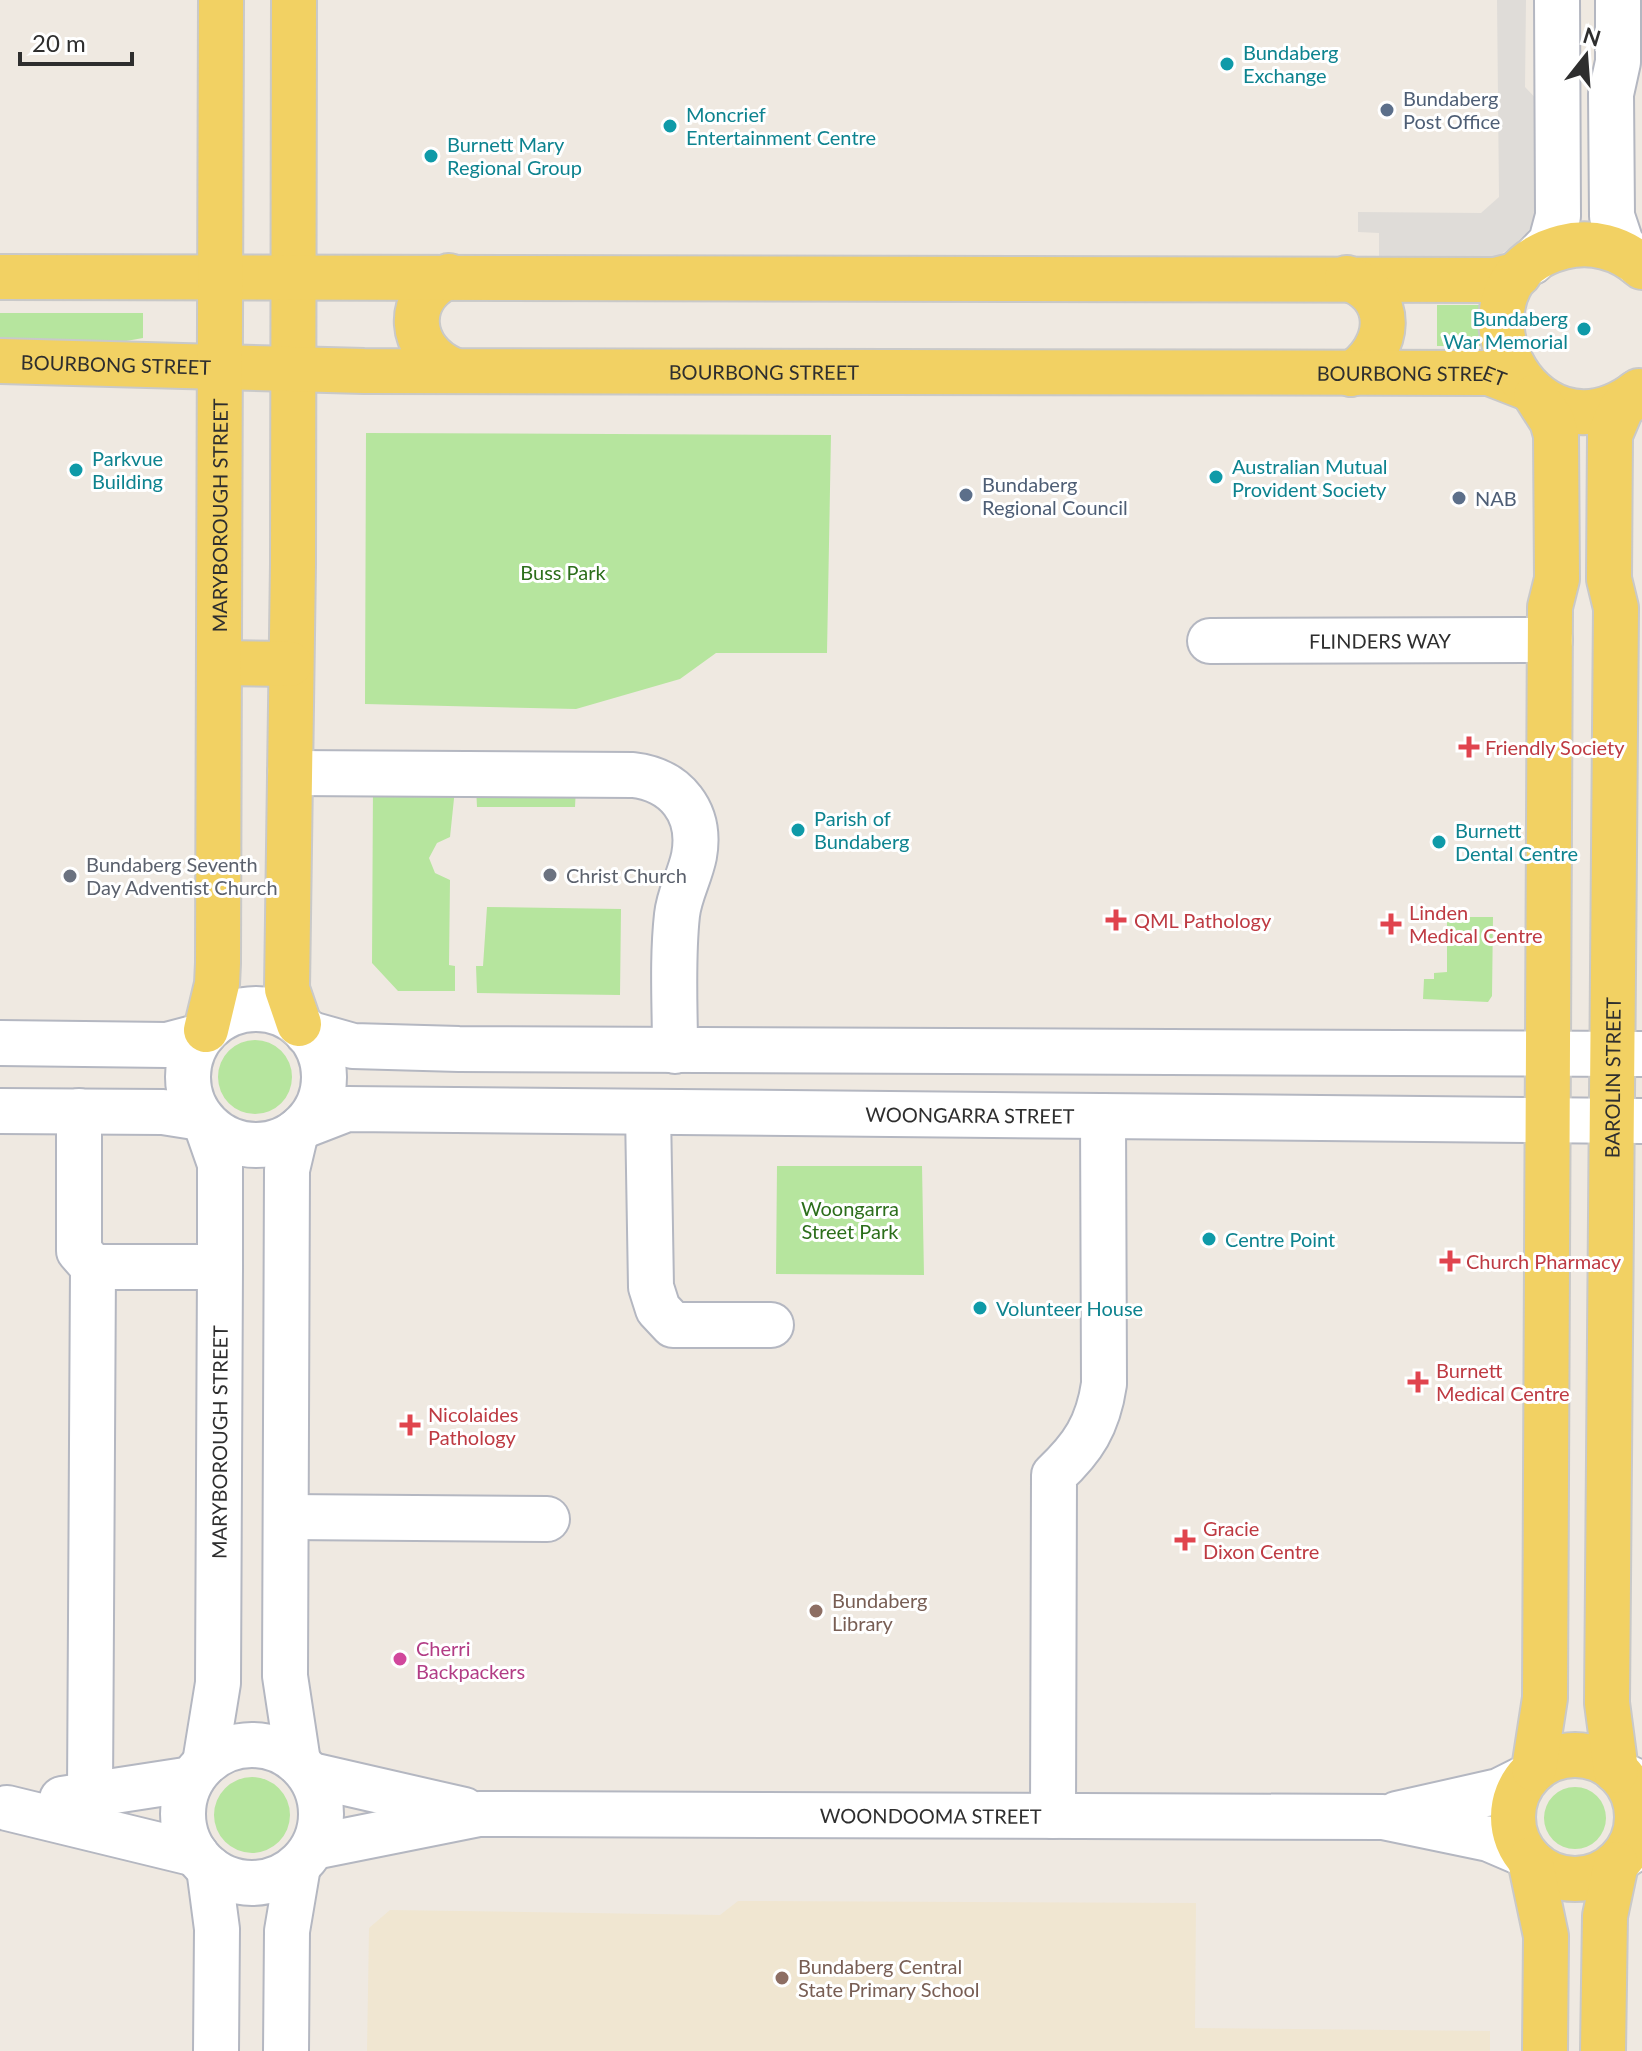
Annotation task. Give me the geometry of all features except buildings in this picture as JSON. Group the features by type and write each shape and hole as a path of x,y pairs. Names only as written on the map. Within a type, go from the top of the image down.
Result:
{"main road":[{"name":"MARYBOROUGH STREET","path":"204,1033 217,984 221,0"},
{"path":"294,0 287,989 303,1028"},
{"path":"0,277 1495,280 1525,268 1551,250 1584,245 1616,250 1639,264"},
{"path":"1525,268 1506,296 1502,332 1511,367 1552,421 1556,435 1557,579 1550,607 1545,1698 1531,1773 1513,1806 1513,1823 1527,1857 1546,1936 1545,2051"},
{"path":"449,276 425,291 418,307 417,329 427,353 437,364 453,370"},
{"path":"1347,278 1372,292 1382,318 1381,342 1375,354 1351,374"},
{"name":"BOURBONG STREET","path":"0,361 293,369 1489,373 1561,407 1587,411 1613,406 1639,391"},
{"name":"BAROLIN STREET","path":"1626,1776 1607,1703 1627,1121 1616,608 1609,579 1610,435 1621,409 1639,391"},
{"path":"1557,579 1609,579"},
{"path":"219,663 290,664"},
{"path":"1531,1773 1549,1760 1575,1755 1601,1761 1626,1776 1630,1788 1637,1822 1605,1916 1603,2051"},
{"path":"1527,1857 1557,1877 1572,1879 1603,1873 1628,1855"}],"street":[{"path":"1525,268 1551,242 1558,216 1557,0"},
{"path":"1618,0 1618,62 1611,94 1612,216 1621,243 1639,264"},
{"name":"FLINDERS WAY","path":"1210,641 1550,640"},
{"path":"290,773 633,775 653,779 670,788 690,809 695,841 677,910 675,1051"},
{"path":"299,1129 260,1145 222,1136 204,1121 191,1099 187,1077 191,1055 204,1033 222,1018 241,1010 261,1009 353,1046 459,1049 1627,1054"},
{"path":"286,2051 287,1931 306,1857 322,1811 305,1768 285,1676 287,1170 299,1129 316,1110 323,1090 324,1070 318,1050 303,1028"},
{"path":"0,1043 167,1045 204,1033"},
{"path":"459,1049 459,1110"},
{"path":"1042,1053 1043,1116"},
{"name":"WOONGARRA STREET","path":"299,1129 347,1109 1627,1121"},
{"path":"0,1111 163,1112 204,1121"},
{"path":"79,1111 79,1251 93,1267 90,1795"},
{"path":"648,1112 651,1287 658,1309 673,1325 771,1325"},
{"path":"1053,1816 1054,1475 1088,1440 1096,1421 1104,1384 1103,1116"},
{"name":"MARYBOROUGH STREET","path":"198,1771 218,1683 220,1164 204,1121"},
{"path":"93,1267 220,1267"},
{"path":"287,1517 547,1519"},
{"path":"216,2051 217,1929 202,1861 183,1817 185,1797 198,1771 222,1751 241,1745 262,1745 305,1768"},
{"name":"WOONDOOMA STREET","path":"305,1768 479,1814"},
{"path":"3,1808 90,1795 198,1771"},
{"name":"WOONDOOMA STREET","path":"1383,1817 1499,1791 1531,1773"},
{"path":"3,1808 202,1861 244,1883 264,1882 306,1857"},
{"name":"WOONDOOMA STREET","path":"306,1857 479,1814 1383,1817 1489,1839 1527,1857"}],"shaded area":[{"path":"1497,0 1526,0 1525,87 1545,108 1538,216 1522,240 1498,256 1483,260 1379,260 1379,233 1358,232 1358,212 1481,213 1499,197"},
{"name":"Bundaberg Central State Primary School","path":"738,1901 1196,1903 1195,2028 1490,2031 1490,2051 367,2051 369,1928 390,1910 720,1915"}],"green space":[{"path":"1437,305 1480,305 1481,346 1437,346"},
{"path":"0,313 143,313 143,338 115,343 0,342"},
{"name":"Buss Park","path":"366,433 831,435 827,653 716,653 680,679 576,709 365,704"},
{"path":"373,785 455,789 450,837 437,843 429,858 435,873 450,880 449,965 455,966 455,991 398,991 372,963"},
{"path":"476,787 576,787 575,807 477,807"},
{"path":"487,907 621,909 620,995 477,993 476,966 483,966"},
{"path":"1447,917 1493,917 1492,996 1488,1002 1423,999 1424,979 1434,979 1434,973 1447,972"},
{"path":"255,1040 276,1046 286,1056 292,1077 286,1098 276,1108 255,1114 234,1108 224,1098 218,1077 224,1056 234,1046"},
{"name":"Woongarra Street Park","path":"777,1166 922,1166 924,1275 776,1274"},
{"path":"252,1777 267,1780 279,1788 287,1800 290,1815 287,1830 279,1842 267,1850 252,1853 237,1850 225,1842 217,1830 214,1815 217,1800 225,1788 237,1780"},
{"path":"1575,1787 1587,1789 1597,1796 1604,1806 1604,1830 1597,1840 1587,1847 1575,1849 1563,1847 1553,1840 1546,1830 1544,1818 1546,1806 1553,1796 1563,1789"}],"place":[{"name":"Bundaberg Exchange","path":"1227,64"},
{"name":"Bundaberg Post Office","path":"1387,110"},
{"name":"Moncrief Entertainment Centre","path":"670,126"},
{"name":"Burnett Mary Regional Group","path":"431,156"},
{"name":"Bundaberg War Memorial","path":"1584,329"},
{"name":"Parkvue Building","path":"76,470"},
{"name":"Australian Mutual Provident Society","path":"1216,477"},
{"name":"Bundaberg Regional Council","path":"966,495"},
{"name":"NAB","path":"1459,498"},
{"name":"Friendly Society","path":"1469,747"},
{"name":"Parish of Bundaberg","path":"798,830"},
{"name":"Burnett Dental Centre","path":"1439,842"},
{"name":"Christ Church","path":"550,875"},
{"name":"Bundaberg Seventh Day Adventist Church","path":"70,876"},
{"name":"QML Pathology","path":"1116,920"},
{"name":"Linden Medical Centre","path":"1391,924"},
{"name":"Centre Point","path":"1209,1239"},
{"name":"Church Pharmacy","path":"1450,1261"},
{"name":"Volunteer House","path":"980,1308"},
{"name":"Burnett Medical Centre","path":"1418,1382"},
{"name":"Nicolaides Pathology","path":"410,1425"},
{"name":"Gracie Dixon Centre","path":"1185,1540"},
{"name":"Bundaberg Library","path":"816,1611"},
{"name":"Cherri Backpackers","path":"400,1659"},
{"name":"Bundaberg Central State Primary School","path":"782,1978"}]}
